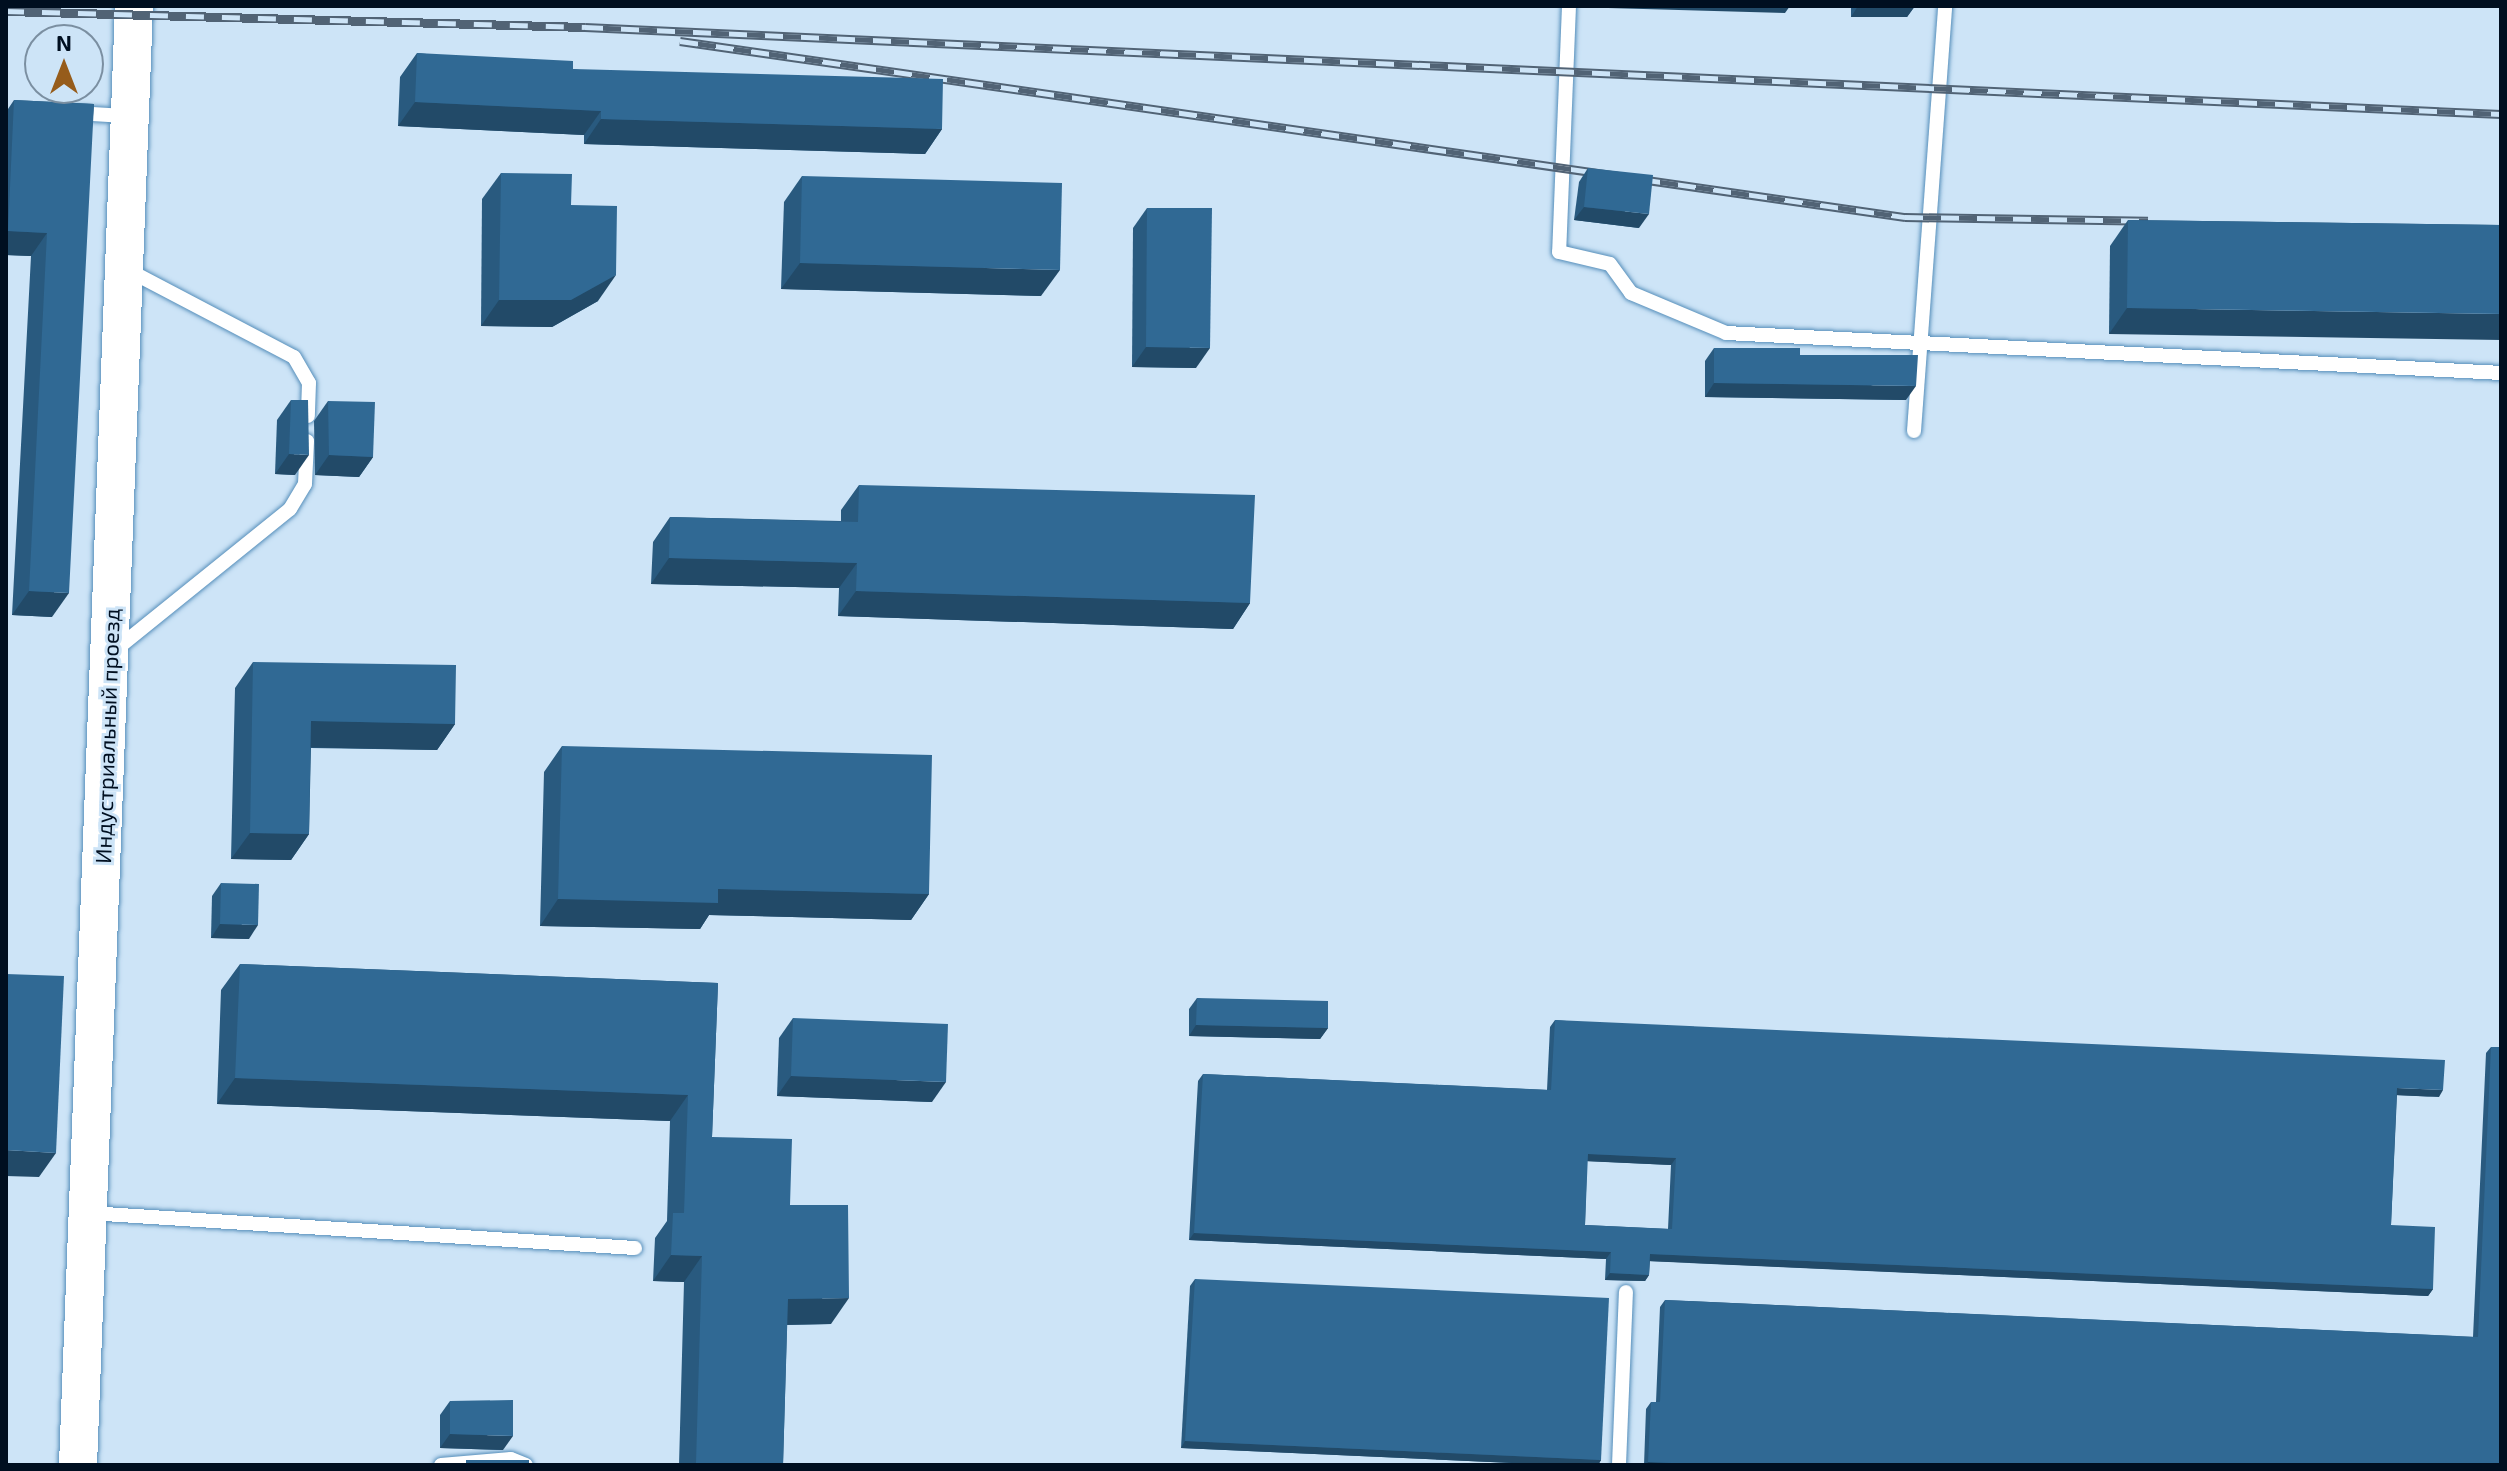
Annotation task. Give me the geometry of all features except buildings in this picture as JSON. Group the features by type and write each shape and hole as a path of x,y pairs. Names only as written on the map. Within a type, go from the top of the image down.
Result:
{"street":[{"name":"Индустриальный проезд","path":"78,1465 134,6"}],"lane":[{"path":"1569,6 1559,252 1610,264 1631,293 1726,333 2501,373"},
{"path":"1914,431 1945,6"},
{"path":"53,112 131,116"},
{"path":"110,653 290,509 305,484 304,367 281,348 124,268"},
{"path":"89,1213 635,1248"},
{"path":"1619,1465 1626,1292"},
{"path":"441,1465 511,1459 526,1465"}],"railway":[{"path":"6,11 585,27 2501,114"},
{"path":"680,41 1905,217 2148,221"}]}
